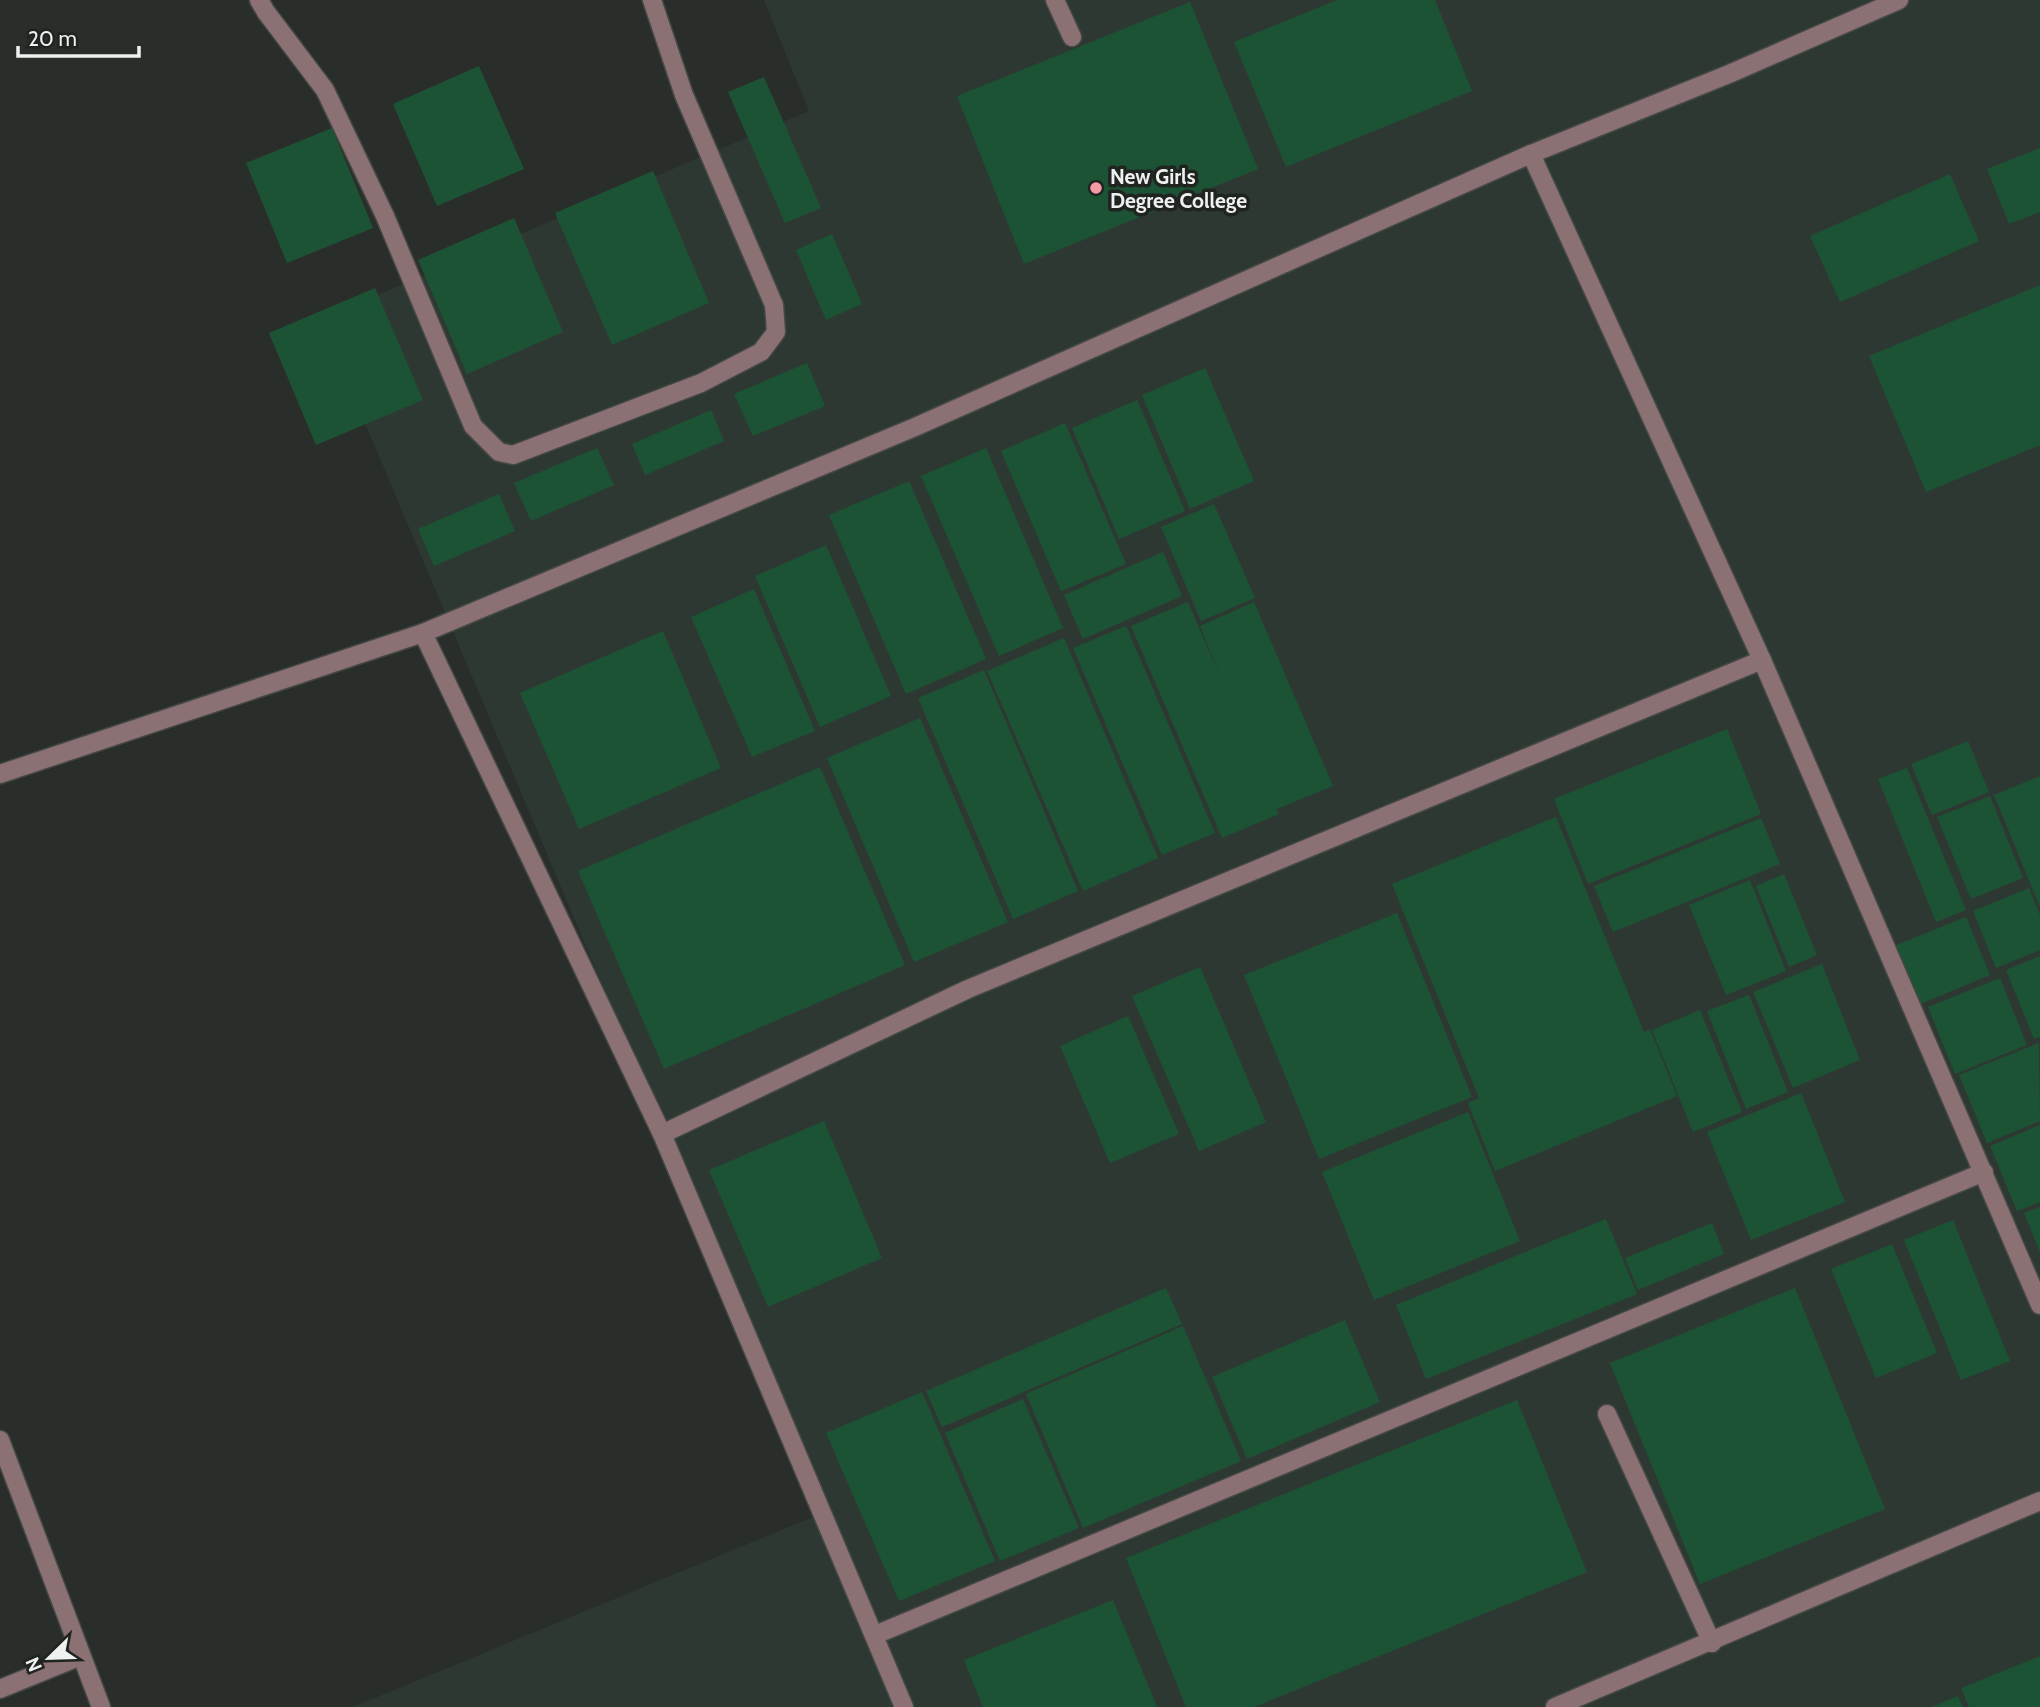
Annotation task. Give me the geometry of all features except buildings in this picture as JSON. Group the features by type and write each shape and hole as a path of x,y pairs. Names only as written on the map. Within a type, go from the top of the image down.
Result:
{"street":[{"path":"259,0 325,90 386,216 473,426 499,452 513,455 701,383 761,352 776,332 774,305 684,95 652,0"},
{"path":"1055,0 1072,37"},
{"path":"0,774 423,633 915,428 1531,155 1729,74 1899,0"},
{"path":"1531,155 1762,660 2040,1305"},
{"path":"423,633 662,1134 904,1707"},
{"path":"662,1134 968,989 1762,660"},
{"path":"875,1635 1984,1172"},
{"path":"1607,1414 1712,1643"},
{"path":"0,1440 102,1707"},
{"path":"1555,1707 1712,1643 2040,1502"},
{"path":"0,1689 81,1656"}],"shaded area":[{"path":"764,0 2040,0 2040,1707 353,1707 825,1512 321,319 809,111"}],"place":[{"name":"New Girls Degree College","path":"1096,188"}]}
